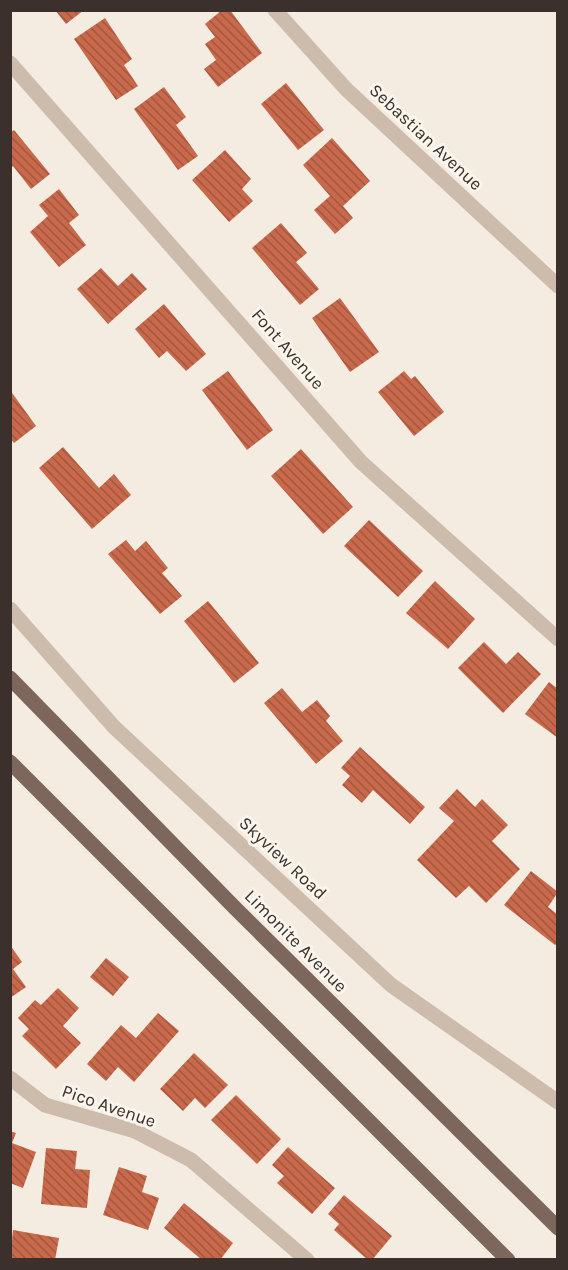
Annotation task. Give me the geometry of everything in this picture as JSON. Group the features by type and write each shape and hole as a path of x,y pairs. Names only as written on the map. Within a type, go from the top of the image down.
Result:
{"main road":[{"name":"Limonite Avenue","path":"10,678 235,908 558,1227"},
{"path":"10,762 508,1260"}],"street":[{"name":"Sebastian Avenue","path":"275,10 346,89 558,286"},
{"name":"Font Avenue","path":"10,63 361,462 558,639"},
{"name":"Skyview Road","path":"10,609 114,728 391,985 558,1102"},
{"name":"Pico Avenue","path":"10,1078 45,1105 135,1131 192,1160 307,1260"}],"building":[{"path":"55,10 84,10 66,24"},
{"path":"222,10 230,10 262,53 218,87 204,69 216,60 205,44 215,37 205,24"},
{"path":"105,18 132,59 124,65 138,86 116,100 74,39"},
{"path":"286,83 324,130 298,150 261,104"},
{"path":"164,87 186,117 176,125 198,156 178,170 134,109"},
{"path":"14,130 50,174 31,189 13,166 10,168 10,133"},
{"path":"332,138 370,181 343,206 353,218 335,234 314,210 330,196 303,165"},
{"path":"225,150 251,179 242,189 253,201 229,222 192,180"},
{"path":"59,189 79,215 69,223 86,245 59,267 30,232 48,216 39,205"},
{"path":"281,223 307,253 296,262 319,289 300,305 252,248"},
{"path":"101,268 118,286 132,273 147,289 108,324 77,289"},
{"path":"340,298 379,352 350,372 312,318"},
{"path":"164,304 206,354 186,371 167,351 159,358 135,329"},
{"path":"228,371 273,430 247,450 202,390"},
{"path":"404,371 411,379 415,376 444,412 414,436 378,392"},
{"path":"10,390 36,426 14,443 10,438"},
{"path":"63,447 99,488 114,474 131,495 92,529 39,468"},
{"path":"301,449 353,507 323,534 271,476"},
{"path":"369,520 423,571 398,597 344,546"},
{"path":"126,540 135,551 146,541 168,568 162,573 182,596 160,614 108,554"},
{"path":"435,581 475,619 448,649 406,613"},
{"path":"208,601 259,663 234,683 184,621"},
{"path":"484,642 506,664 518,652 541,674 503,713 458,668"},
{"path":"549,682 558,689 558,738 525,714"},
{"path":"282,688 302,712 317,700 330,716 326,721 343,741 316,764 264,703"},
{"path":"360,747 425,807 410,824 373,790 362,803 342,785 350,776 341,768"},
{"path":"457,789 475,807 482,799 508,825 492,841 520,869 486,903 469,886 456,898 417,860 454,821 439,808"},
{"path":"531,871 558,892 548,907 558,915 558,942 555,945 504,905"},
{"path":"10,945 22,962 13,969 26,987 10,998"},
{"path":"106,958 129,977 113,996 90,977"},
{"path":"58,988 79,1008 63,1026 81,1043 56,1069 22,1036 29,1029 18,1018 35,1000 41,1005"},
{"path":"158,1013 179,1031 134,1082 118,1067 106,1081 87,1064 121,1025 136,1038"},
{"path":"194,1053 228,1085 205,1108 195,1098 183,1111 160,1089"},
{"path":"236,1095 281,1139 257,1164 211,1120"},
{"path":"10,1131 16,1133 12,1143 36,1152 23,1188 10,1183"},
{"path":"288,1147 335,1188 312,1214 277,1183 284,1176 272,1165"},
{"path":"46,1148 77,1151 75,1169 90,1170 87,1208 41,1204"},
{"path":"119,1167 147,1176 142,1192 159,1198 148,1230 103,1215"},
{"path":"344,1195 392,1236 372,1260 368,1260 334,1230 339,1224 328,1214"},
{"path":"184,1203 233,1243 220,1260 202,1260 164,1228"},
{"path":"13,1230 59,1238 55,1260 10,1260"}]}
